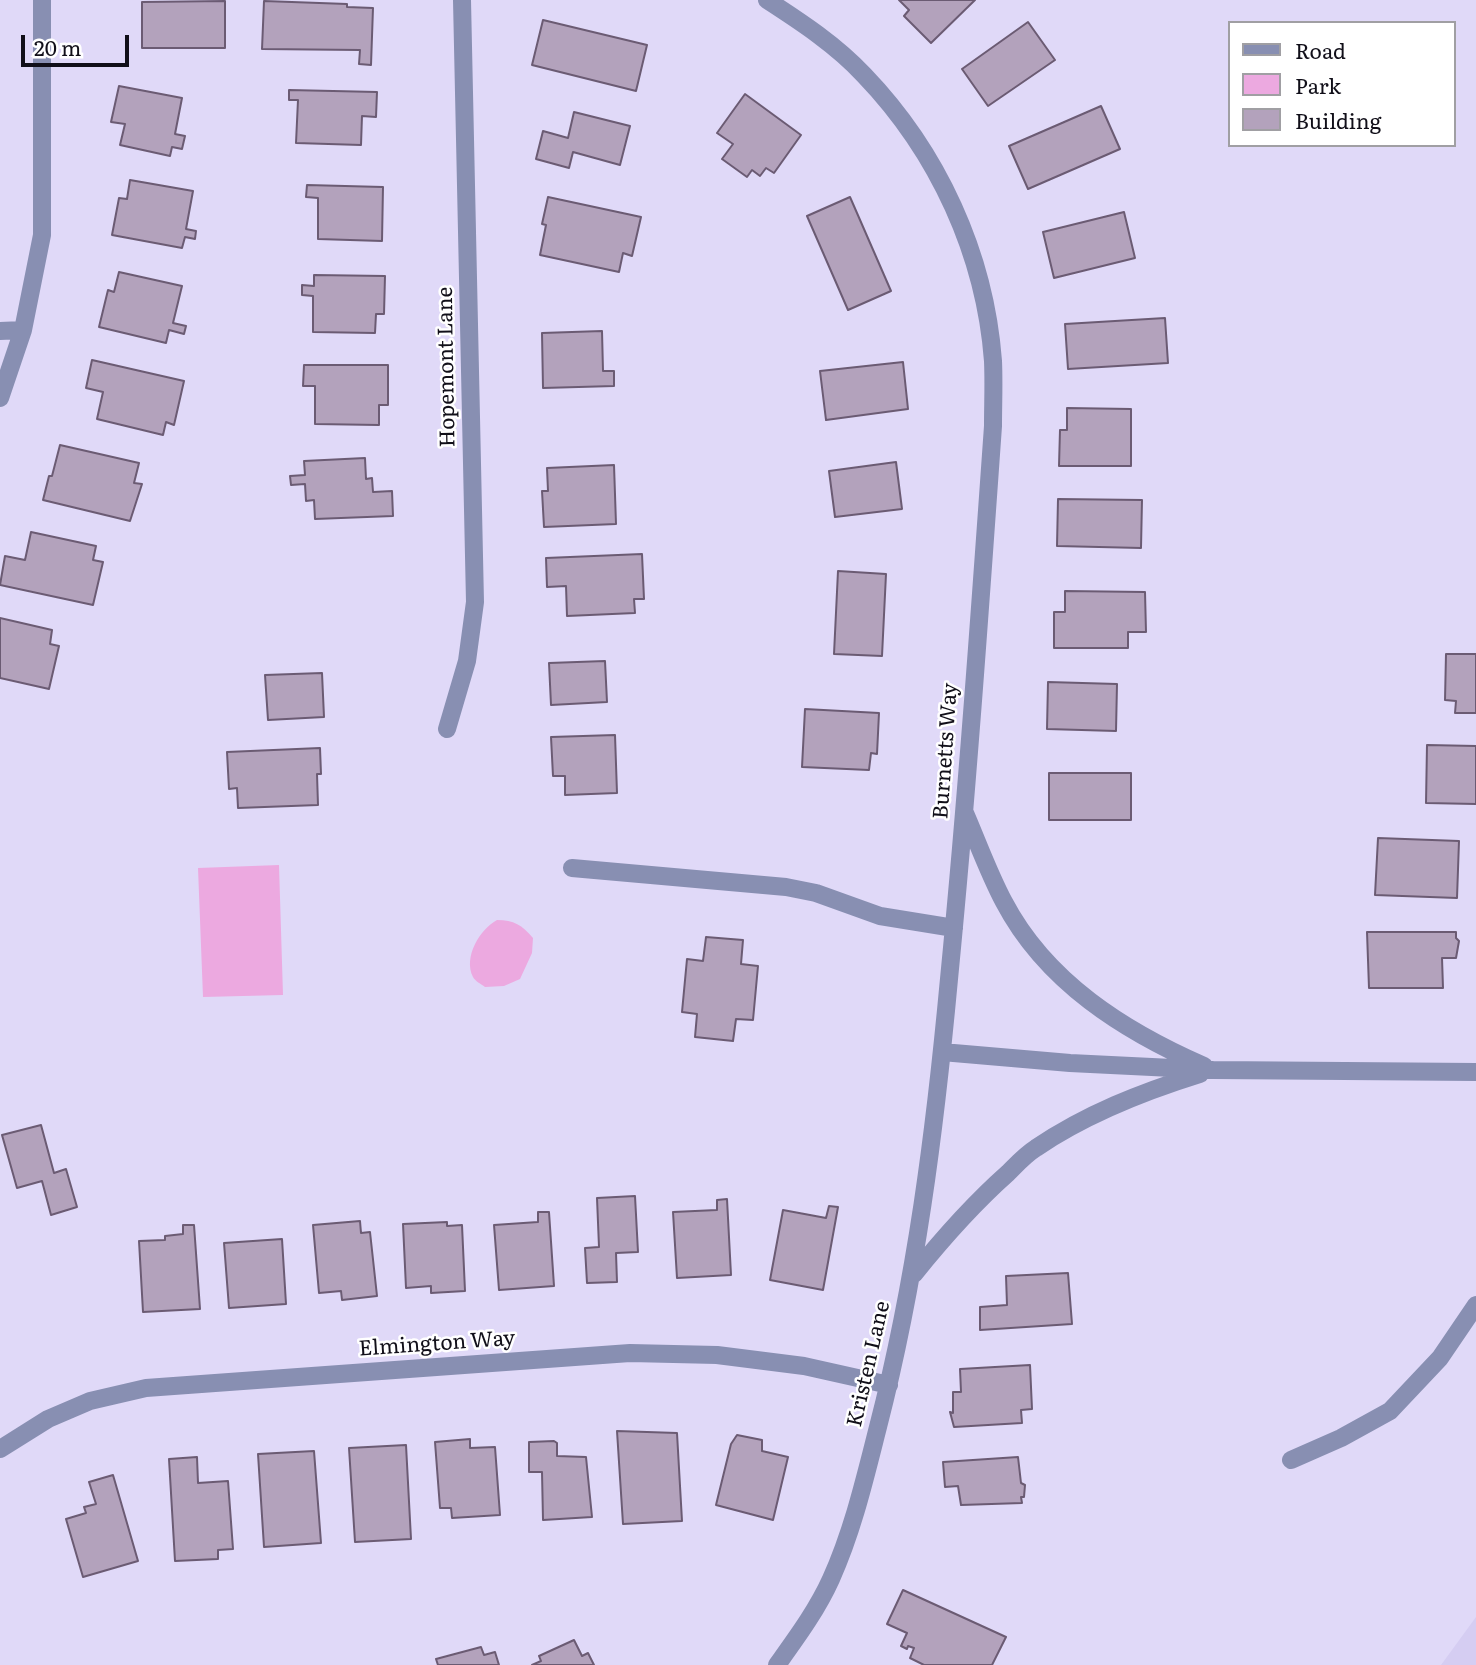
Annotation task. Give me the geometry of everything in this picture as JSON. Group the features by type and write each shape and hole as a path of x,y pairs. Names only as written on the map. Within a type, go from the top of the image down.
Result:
{"street":[{"path":"0,398 23,330 42,235 42,0"},
{"name":"Hopemont Lane","path":"447,729 467,661 475,602 462,0"},
{"name":"Burnetts Way","path":"767,0 816,32 863,74 912,131 939,176 965,235 983,297 993,361 993,426 965,812 942,1052"},
{"path":"0,331 23,330"},
{"path":"965,812 1004,903 1028,940 1058,975 1105,1014 1157,1045 1213,1070"},
{"path":"572,867 786,887 816,893 880,916 954,928"},
{"path":"942,1052 1070,1063 1213,1070 1476,1072"},
{"name":"Kristen Lane","path":"777,1665 813,1613 830,1581 853,1524 889,1385 911,1278 926,1192 942,1052"},
{"path":"911,1278 976,1202 1033,1149 1082,1120 1146,1091 1213,1070"},
{"path":"1291,1460 1341,1438 1390,1411 1440,1358 1476,1305"},
{"name":"Elmington Way","path":"0,1449 48,1419 90,1401 146,1388 602,1355 717,1355 804,1366 889,1385"}],"shaded area":[{"path":"1476,1617 1476,1665 1441,1665"}],"green space":[{"path":"279,865 283,995 203,997 198,868"},
{"path":"497,920 513,922 525,930 533,938 532,953 520,979 504,986 485,987 473,977 470,961 479,937"}],"building":[{"path":"899,0 975,0 931,43 904,16 909,10"},
{"path":"225,1 225,48 142,48 142,2"},
{"path":"264,1 347,4 347,7 373,8 371,65 359,64 360,50 262,49"},
{"path":"543,20 647,45 636,91 532,65"},
{"path":"1028,22 1055,60 988,106 962,69"},
{"path":"119,86 182,98 175,134 185,136 182,149 172,147 170,156 120,145 125,124 111,122"},
{"path":"289,90 377,92 376,117 362,116 361,145 296,143 298,100 289,100"},
{"path":"745,94 801,135 774,173 766,168 760,176 752,170 747,177 722,159 733,144 717,133"},
{"path":"1101,106 1120,149 1028,189 1009,146"},
{"path":"574,112 630,126 620,165 573,152 569,168 536,159 543,131 568,138"},
{"path":"130,180 193,191 186,229 196,231 195,239 185,237 182,248 112,235 119,198 127,199"},
{"path":"307,185 383,187 382,241 318,239 318,198 306,197"},
{"path":"548,197 641,217 632,256 623,253 619,272 540,255 546,225 542,224"},
{"path":"850,197 891,291 848,310 807,216"},
{"path":"1124,212 1135,258 1054,278 1043,232"},
{"path":"119,272 182,286 173,323 186,326 184,334 169,330 166,343 99,327 108,290 114,292"},
{"path":"314,275 385,276 384,314 376,314 375,333 313,332 313,296 302,295 302,285 314,286"},
{"path":"1165,318 1168,363 1068,369 1065,324"},
{"path":"602,331 603,371 614,371 614,386 543,388 542,333"},
{"path":"92,360 184,381 174,425 166,422 163,435 97,419 103,392 86,388"},
{"path":"903,362 908,409 826,420 820,371"},
{"path":"304,365 388,365 388,405 379,405 379,425 315,424 315,386 303,386"},
{"path":"1067,408 1131,409 1131,466 1059,466 1060,430 1067,430"},
{"path":"60,445 139,463 134,483 142,484 130,521 43,500"},
{"path":"365,458 366,479 372,478 373,492 392,491 393,516 315,519 314,500 306,501 305,484 291,485 290,476 305,475 304,461"},
{"path":"896,462 902,509 835,517 829,471"},
{"path":"614,465 616,524 544,527 542,491 548,491 547,468"},
{"path":"1058,499 1142,500 1141,548 1057,546"},
{"path":"31,532 96,546 93,560 103,562 93,605 0,585 5,556 25,560"},
{"path":"642,554 644,599 634,599 635,613 567,616 566,586 547,587 546,558"},
{"path":"838,571 886,574 882,656 834,654"},
{"path":"1065,591 1145,592 1146,632 1128,632 1128,648 1054,648 1054,612 1065,612"},
{"path":"0,618 52,630 50,644 59,646 49,689 0,678"},
{"path":"1446,654 1476,654 1476,713 1455,713 1456,701 1445,700"},
{"path":"605,661 607,702 551,705 549,663"},
{"path":"322,673 324,717 268,720 265,675"},
{"path":"1048,682 1117,684 1116,731 1047,729"},
{"path":"805,709 879,713 877,754 871,753 869,770 802,767"},
{"path":"615,735 617,793 565,795 565,776 553,776 551,737"},
{"path":"1427,745 1476,746 1476,804 1426,803"},
{"path":"320,748 318,805 238,808 237,788 229,789 227,752"},
{"path":"1049,773 1131,773 1131,820 1049,820"},
{"path":"1378,838 1459,841 1457,898 1375,895"},
{"path":"1367,932 1456,932 1459,941 1456,958 1442,958 1443,988 1369,988"},
{"path":"706,937 743,940 741,964 758,966 753,1020 736,1019 733,1041 695,1037 697,1014 682,1012 687,959 703,961"},
{"path":"41,1125 54,1173 66,1169 77,1207 51,1215 42,1181 17,1188 2,1135"},
{"path":"635,1196 638,1252 616,1253 617,1282 587,1283 585,1248 599,1247 597,1198"},
{"path":"727,1199 731,1275 677,1278 673,1212 717,1210 717,1200"},
{"path":"829,1206 838,1207 823,1290 770,1280 783,1210 826,1218"},
{"path":"538,1212 549,1212 554,1286 499,1290 494,1225 538,1222"},
{"path":"360,1221 361,1233 370,1232 377,1296 342,1300 341,1291 319,1293 313,1225"},
{"path":"447,1222 447,1226 462,1225 465,1291 431,1293 431,1286 406,1288 403,1224"},
{"path":"183,1225 194,1225 200,1309 143,1312 139,1241 165,1240 165,1236 183,1234"},
{"path":"282,1239 286,1304 229,1308 224,1243"},
{"path":"1068,1273 1072,1324 980,1330 980,1307 1007,1305 1006,1276"},
{"path":"1030,1365 1032,1409 1021,1410 1022,1423 954,1427 950,1412 953,1413 953,1392 961,1392 960,1369"},
{"path":"617,1431 677,1433 682,1521 623,1524"},
{"path":"737,1435 762,1440 762,1451 788,1457 773,1520 716,1505 731,1444"},
{"path":"470,1439 470,1448 495,1447 500,1515 452,1518 451,1508 440,1508 435,1442"},
{"path":"529,1442 557,1443 557,1456 586,1457 592,1517 543,1520 542,1472 529,1472"},
{"path":"406,1445 411,1539 355,1542 349,1448"},
{"path":"314,1451 321,1543 264,1547 258,1454"},
{"path":"197,1457 198,1483 228,1481 233,1549 218,1550 218,1559 175,1561 169,1459"},
{"path":"1018,1457 1021,1483 1025,1485 1022,1503 961,1505 958,1486 945,1487 943,1462"},
{"path":"113,1475 138,1561 83,1577 66,1519 86,1513 84,1507 96,1504 89,1482"},
{"path":"903,1590 1006,1637 992,1665 924,1665 910,1658 914,1648 901,1646 907,1633 887,1624"},
{"path":"574,1640 582,1656 588,1653 594,1665 532,1665 541,1661 539,1656"},
{"path":"481,1647 484,1655 495,1652 499,1665 438,1665 436,1659"}]}
